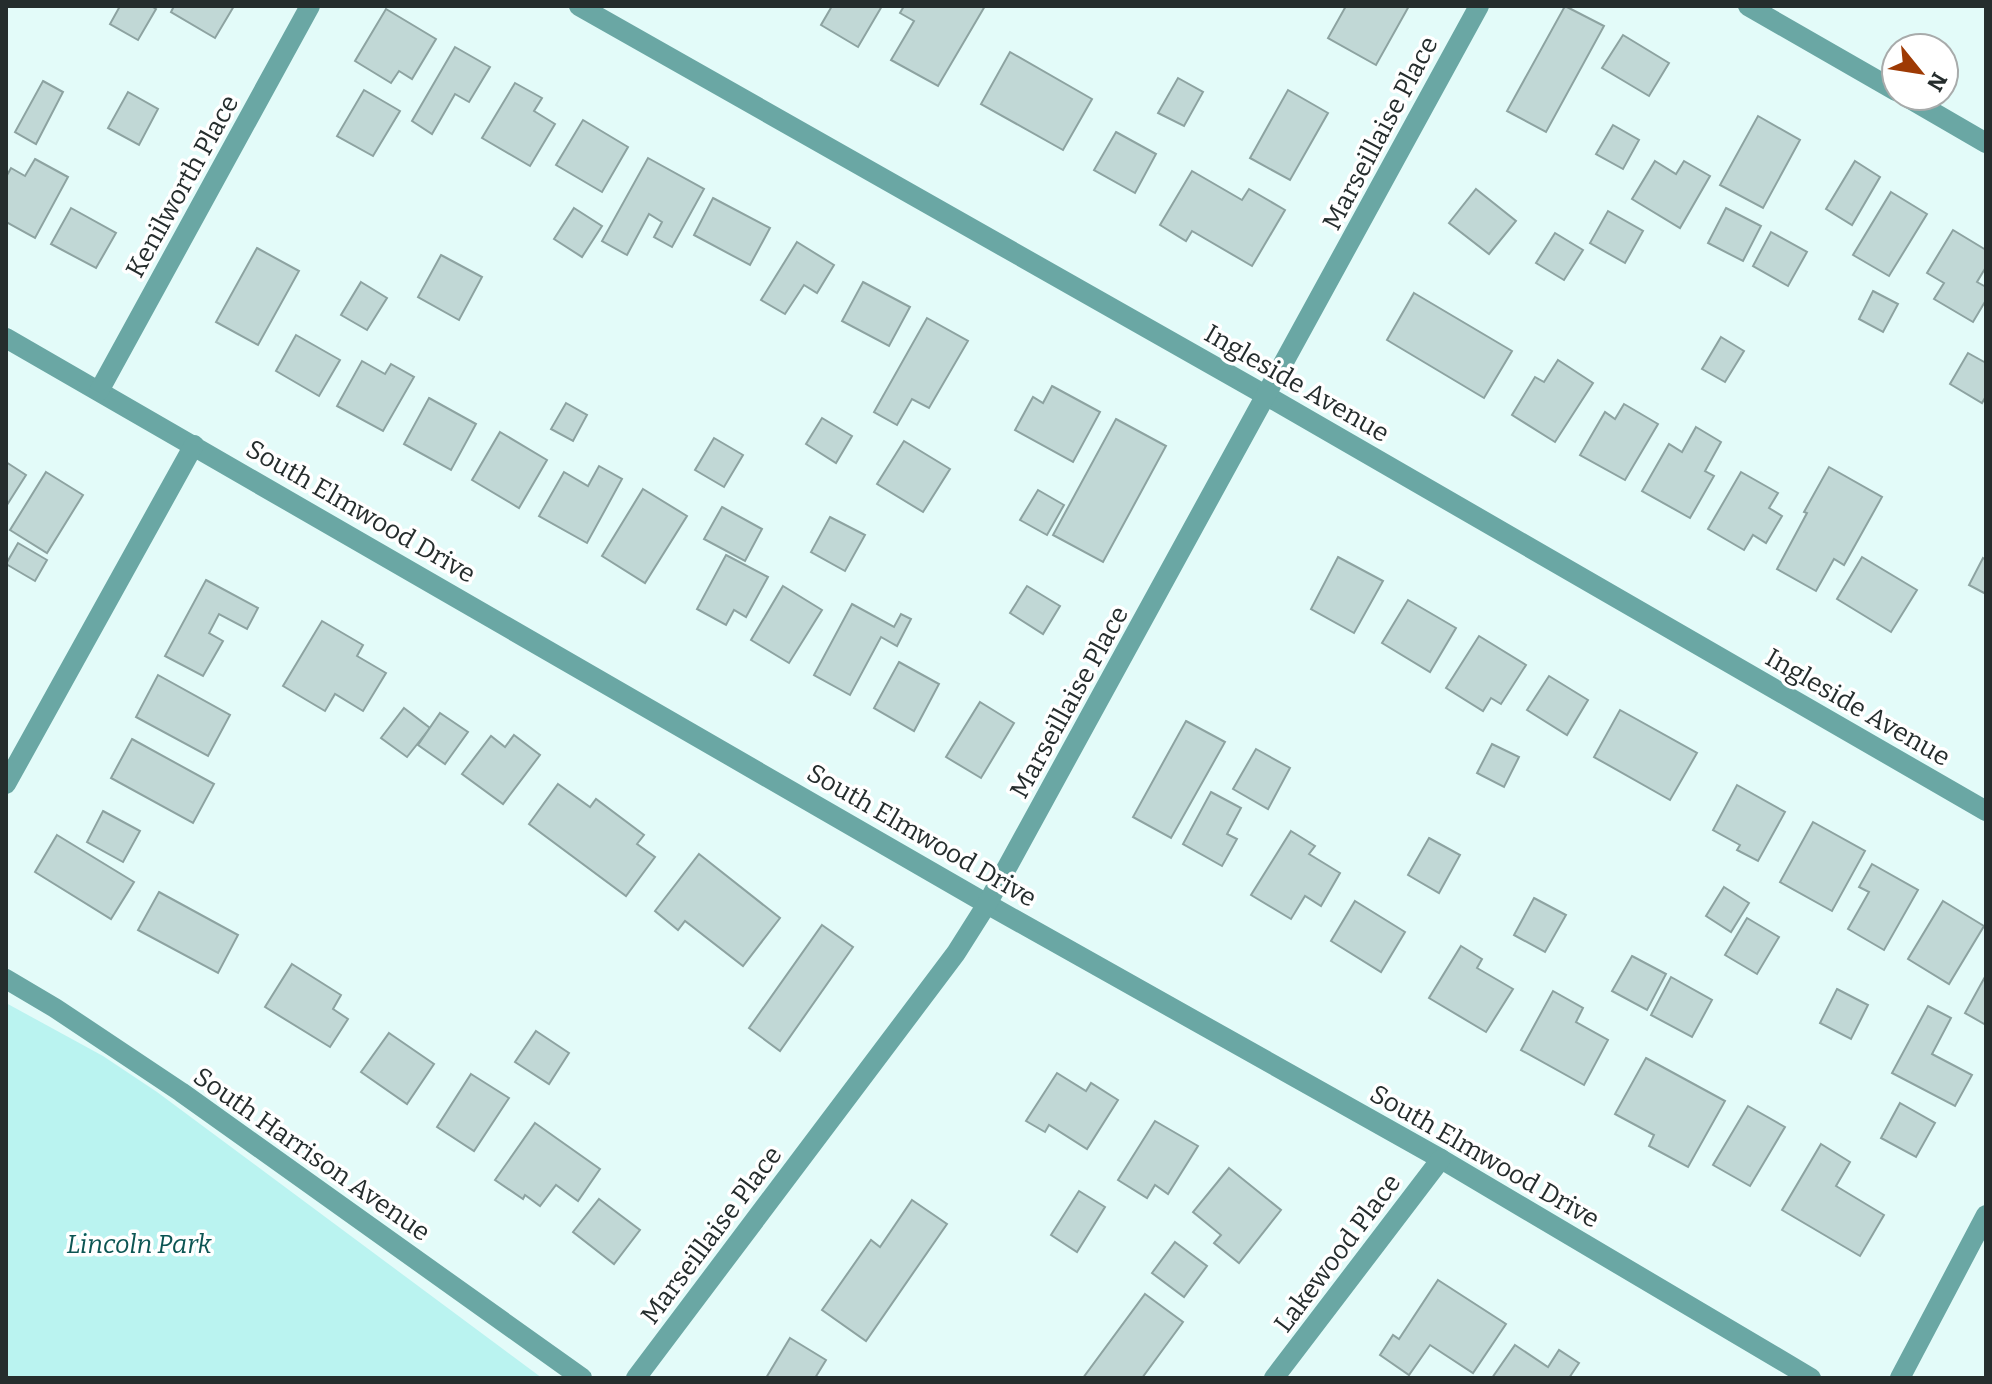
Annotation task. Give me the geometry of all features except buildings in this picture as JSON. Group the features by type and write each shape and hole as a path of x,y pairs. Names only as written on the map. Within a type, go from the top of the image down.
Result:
{"street":[{"name":"Kenilworth Place","path":"99,391 310,6"},
{"name":"Ingleside Avenue","path":"579,6 1267,396 1986,811"},
{"name":"Marseillaise Place","path":"636,1378 956,953 987,904 1479,6"},
{"path":"1748,6 1880,82"},
{"path":"1933,112 1986,143"},
{"name":"South Elmwood Drive","path":"6,338 987,904 1441,1159 1811,1378"},
{"path":"6,784 194,445"},
{"name":"South Harrison Avenue","path":"6,979 181,1092 582,1378"},
{"name":"Lakewood Place","path":"1274,1378 1441,1159"},
{"path":"1900,1378 1986,1215"}],"green space":[{"name":"Lincoln Park","path":"6,1003 103,1056 157,1092 542,1378 6,1378"}]}
